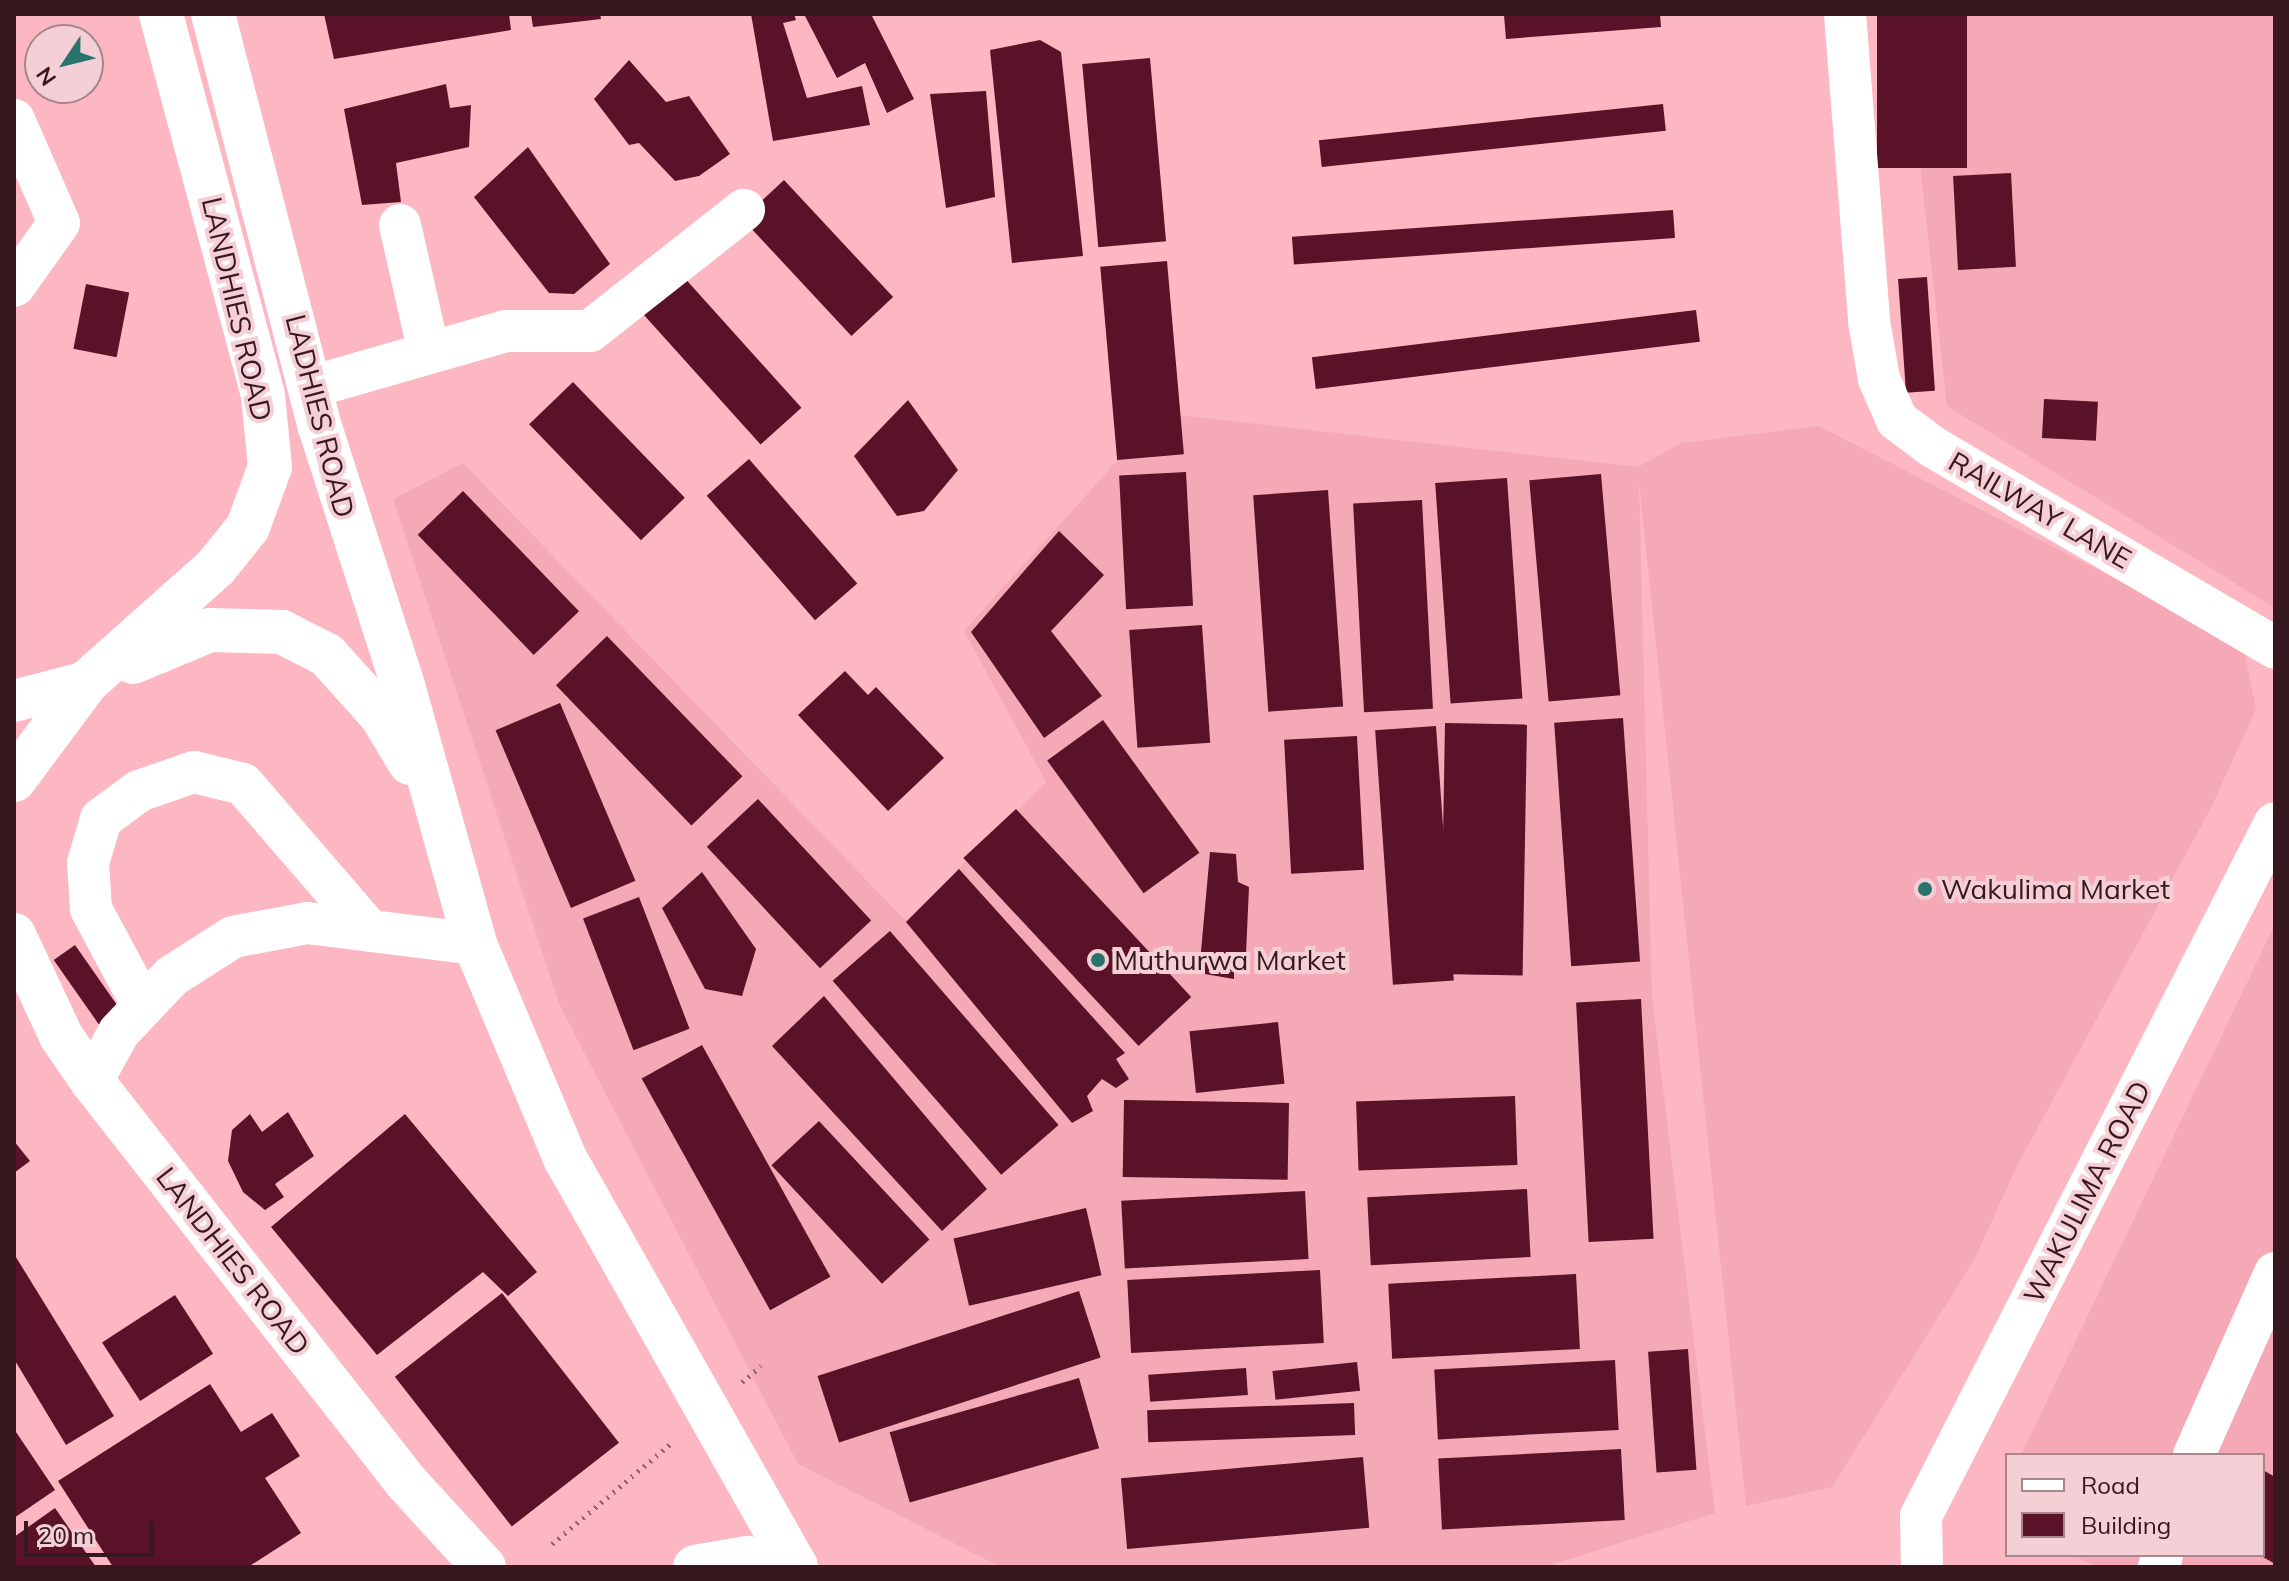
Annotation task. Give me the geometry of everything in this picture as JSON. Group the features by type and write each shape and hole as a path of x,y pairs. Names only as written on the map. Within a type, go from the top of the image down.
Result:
{"main road":[{"name":"LANDHIES ROAD","path":"14,780 87,682 216,567 248,527 270,467 263,395 161,14"},
{"name":"LADHIES ROAD","path":"213,14 353,542 439,814"},
{"path":"87,682 210,630 282,632 327,655 381,715 439,814 475,944 566,1160 632,1288 793,1567"},
{"name":"LANDHIES ROAD","path":"14,935 61,1036 92,1081 456,1549 484,1567"},
{"path":"695,1567 747,1558 793,1567"}],"street":[{"name":"RAILWAY LANE","path":"1845,14 1869,321 1879,379 1897,420 1933,447 2275,648"},
{"path":"14,120 59,223 14,286"},
{"path":"311,387 506,331 590,331 744,210"},
{"path":"400,225 429,353"},
{"path":"14,701 87,682"},
{"path":"143,1006 91,909 88,863 101,819 139,791 194,772 243,784 370,931"},
{"name":"WAKULIMA ROAD","path":"1922,1567 1921,1516 2275,823"},
{"path":"92,1081 119,1032 172,976 233,937 307,923 475,944"},
{"path":"14,976 61,1036"},
{"path":"2195,1453 2275,1273"}],"path":[{"path":"738,1386 761,1366"},
{"path":"552,1544 680,1435"}],"shaded area":[{"path":"1903,14 2275,14 2275,608 1947,406"},
{"name":"Muthurwa Market","path":"1160,413 1638,467 1681,443 1819,426 2243,645 2256,709 2212,806 2018,1164 1974,1260 1832,1487 1746,1506 1639,482 1652,998 1715,1513 1544,1567 1001,1567 798,1464 560,1006 393,499 463,463 906,921 1046,782 964,631"},
{"path":"2275,924 2275,1567 2097,1567 2077,1557 2265,1557 2265,1453 2022,1453"}],"building":[{"path":"324,14 509,14 511,30 334,59"},
{"path":"531,14 600,14 601,19 533,27"},
{"path":"751,14 794,14 796,20 783,23 807,98 862,86 870,125 773,141"},
{"path":"804,14 871,14 914,99 887,113 865,63 837,78"},
{"path":"1660,14 1661,27 1506,39 1504,15"},
{"path":"1877,14 1967,14 1967,168 1877,168"},
{"path":"1040,40 1061,52 1083,256 1012,263 990,50"},
{"path":"1150,58 1166,241 1098,247 1082,64"},
{"path":"629,60 666,102 689,96 730,154 699,176 675,181 639,143 629,145 594,99"},
{"path":"446,84 450,108 471,105 469,147 396,163 401,202 362,205 344,109"},
{"path":"986,91 995,197 946,208 930,94"},
{"path":"1663,104 1666,131 1322,167 1319,140"},
{"path":"528,147 610,264 574,294 549,293 474,197"},
{"path":"2011,173 2016,267 1958,270 1953,176"},
{"path":"784,180 893,297 851,336 742,219"},
{"path":"1673,210 1675,238 1294,265 1292,237"},
{"path":"1167,261 1184,454 1117,460 1100,267"},
{"path":"681,274 801,408 761,445 640,311"},
{"path":"1927,277 1935,391 1906,393 1898,279"},
{"path":"86,284 129,292 117,357 73,349"},
{"path":"1696,310 1700,342 1316,389 1312,357"},
{"path":"573,382 685,498 641,540 529,424"},
{"path":"2044,399 2098,402 2096,441 2042,438"},
{"path":"908,400 958,470 924,511 897,516 854,456"},
{"path":"749,459 857,584 815,620 707,496"},
{"path":"1186,472 1193,606 1126,609 1119,476"},
{"path":"1601,474 1620,695 1549,701 1529,480"},
{"path":"1507,478 1522,698 1451,703 1435,483"},
{"path":"1328,490 1343,706 1268,712 1253,495"},
{"path":"463,491 579,611 534,655 418,535"},
{"path":"1422,500 1433,709 1364,712 1353,504"},
{"path":"1059,531 1104,575 1051,631 1102,696 1044,738 971,632"},
{"path":"1202,625 1210,743 1137,748 1129,630"},
{"path":"607,636 742,776 691,826 556,685"},
{"path":"845,671 868,695 876,687 944,758 888,811 798,715"},
{"path":"560,703 635,881 571,908 496,730"},
{"path":"1623,718 1640,961 1571,966 1554,723"},
{"path":"1103,720 1199,853 1144,893 1047,761"},
{"path":"1445,723 1527,724 1523,975 1441,974"},
{"path":"1436,726 1454,980 1393,985 1375,730"},
{"path":"1357,736 1364,870 1291,874 1284,740"},
{"path":"758,799 871,920 820,968 707,847"},
{"path":"1016,809 1191,997 1139,1046 963,858"},
{"path":"1210,852 1236,854 1238,882 1249,887 1246,954 1234,954 1234,979 1199,973"},
{"path":"959,869 1125,1053 1116,1059 1129,1079 1116,1088 1102,1079 1087,1096 1093,1111 1072,1123 906,922"},
{"path":"702,872 756,949 742,996 705,989 662,908"},
{"path":"639,897 690,1029 634,1050 583,919"},
{"path":"890,931 1059,1125 1001,1175 833,981"},
{"path":"75,945 128,1021 107,1036 54,960"},
{"path":"824,996 987,1189 942,1231 772,1046"},
{"path":"1641,999 1654,1239 1589,1242 1576,1002"},
{"path":"1278,1022 1284,1084 1196,1093 1189,1031"},
{"path":"702,1045 830,1277 770,1310 642,1078"},
{"path":"1515,1096 1517,1165 1359,1171 1356,1102"},
{"path":"1124,1100 1289,1103 1288,1180 1123,1177"},
{"path":"288,1112 314,1156 275,1184 284,1197 265,1210 243,1192 228,1161 232,1130 250,1114 262,1132"},
{"path":"405,1114 537,1272 508,1296 483,1272 377,1355 271,1227"},
{"path":"819,1121 929,1239 882,1284 771,1165"},
{"path":"14,1141 30,1161 14,1173"},
{"path":"1527,1189 1531,1257 1371,1265 1367,1197"},
{"path":"1305,1191 1309,1259 1125,1269 1121,1201"},
{"path":"1086,1208 1102,1275 969,1306 953,1239"},
{"path":"14,1254 114,1416 66,1445 14,1359"},
{"path":"1320,1270 1324,1343 1131,1353 1127,1280"},
{"path":"1576,1274 1580,1349 1392,1359 1388,1284"},
{"path":"1079,1291 1101,1358 839,1443 817,1376"},
{"path":"502,1293 619,1443 512,1526 395,1377"},
{"path":"175,1295 213,1354 140,1401 102,1342"},
{"path":"1688,1349 1696,1470 1657,1472 1648,1352"},
{"path":"1615,1360 1619,1430 1438,1439 1434,1369"},
{"path":"1357,1362 1360,1391 1275,1400 1272,1371"},
{"path":"1246,1368 1248,1395 1150,1402 1148,1375"},
{"path":"1079,1378 1099,1448 910,1502 890,1432"},
{"path":"210,1384 241,1432 272,1413 300,1456 265,1478 301,1533 248,1567 113,1567 58,1481"},
{"path":"1354,1403 1355,1435 1148,1442 1147,1410"},
{"path":"14,1429 55,1490 14,1518"},
{"path":"1621,1449 1625,1520 1442,1529 1438,1459"},
{"path":"1363,1457 1369,1528 1127,1549 1121,1478"},
{"path":"2265,1471 2275,1477 2275,1564 2263,1557"},
{"path":"55,1508 96,1567 14,1567 14,1537"}],"place":[{"name":"Wakulima Market","path":"1925,889"},
{"name":"Muthurwa Market","path":"1098,960"}]}
